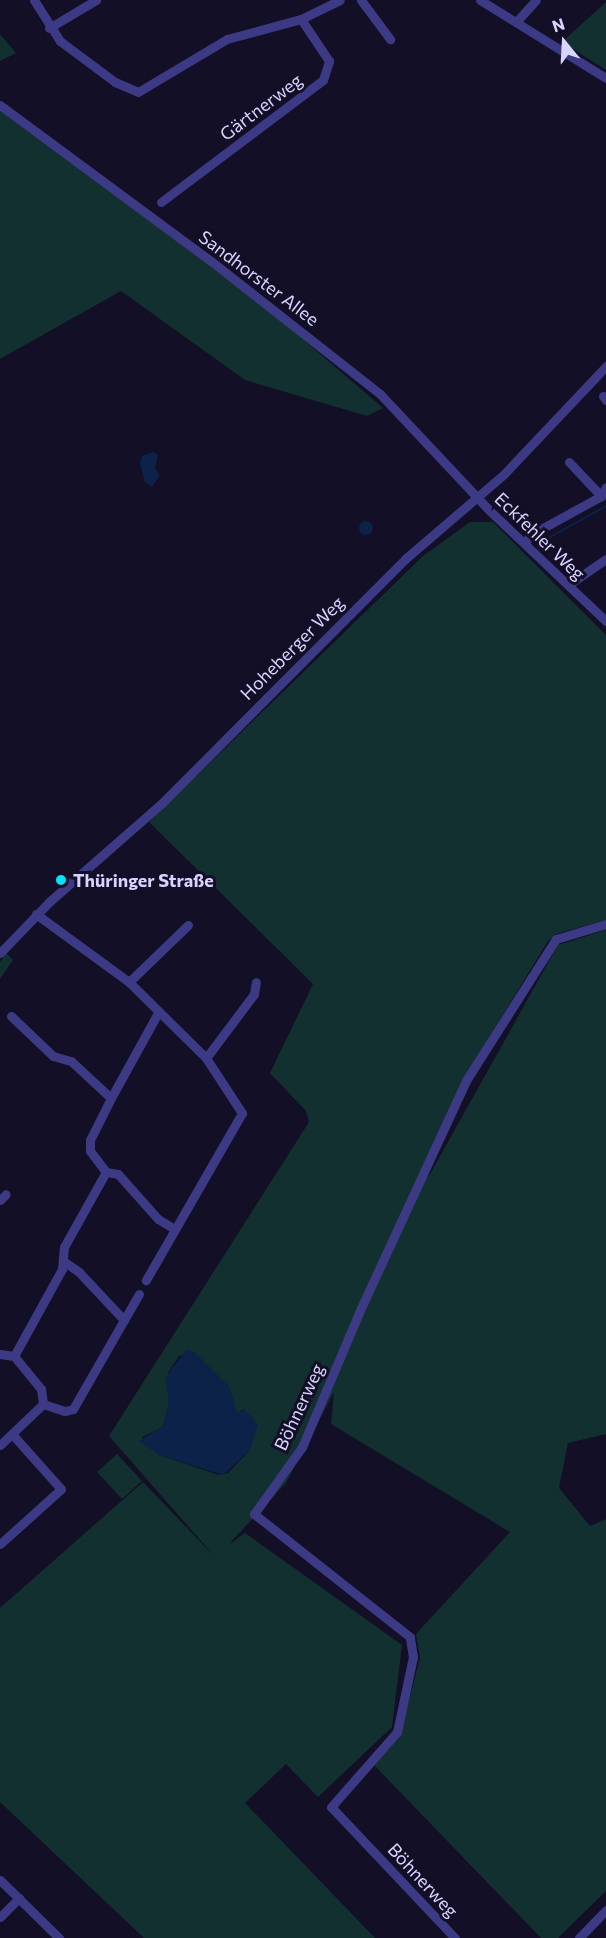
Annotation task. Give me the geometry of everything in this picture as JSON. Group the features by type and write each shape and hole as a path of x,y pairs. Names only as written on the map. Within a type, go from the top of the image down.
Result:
{"street":[{"path":"34,0 49,28 60,41 115,82 138,92 227,39 301,19 340,0"},
{"path":"49,28 96,0"},
{"path":"361,0 390,39"},
{"path":"480,0 606,78"},
{"path":"517,21 536,0"},
{"name":"Gärtnerweg","path":"160,202 322,81 329,61 301,19"},
{"name":"Sandhorster Allee","path":"0,105 220,267 372,388 478,499"},
{"name":"Hoheberger Weg","path":"0,953 36,915 162,803 405,559 478,499 606,366"},
{"path":"524,543 532,534 603,491 569,462"},
{"name":"Eckfehler Weg","path":"478,499 606,621"},
{"path":"568,585 606,559"},
{"path":"36,915 129,982 206,1058 242,1113 225,1148 173,1228 171,1241 146,1280"},
{"name":"Böhnerweg","path":"455,1938 331,1807 397,1732 413,1657 410,1637 254,1514 302,1447 361,1308 467,1080 556,939 606,924"},
{"path":"129,982 188,925"},
{"path":"206,1058 254,993 256,982"},
{"path":"159,1011 90,1140 90,1151 106,1172 118,1174 158,1219 173,1228"},
{"path":"11,1017 53,1056 71,1061 111,1098"},
{"path":"14,1356 63,1261 64,1246 106,1172"},
{"path":"63,1261 79,1272 124,1320"},
{"path":"43,1404 65,1411 73,1408 139,1293"},
{"path":"0,1354 14,1356 41,1389 43,1404"},
{"path":"0,1445 43,1404"},
{"path":"0,1544 61,1489 12,1434"},
{"path":"0,1880 59,1938"},
{"path":"0,1917 19,1899"},
{"path":"579,1938 606,1911"}],"green space":[{"path":"606,2 606,70 562,42"},
{"path":"0,34 16,53 0,61"},
{"path":"0,106 268,309 383,408 367,416 245,380 121,291 0,359"},
{"path":"470,522 493,522 606,635 606,920 556,934 548,941 463,1080 410,1196 430,1174 558,945 606,930 606,1434 568,1443 559,1488 590,1526 606,1519 606,1891 558,1938 541,1938 373,1764 400,1734 420,1658 416,1634 510,1532 331,1424 334,1392 286,1483 228,1545 245,1533 402,1645 392,1727 318,1797 286,1764 245,1803 375,1938 144,1938 0,1802 0,1608 143,1482 215,1557 109,1436 309,1122 306,1111 270,1073 313,984 149,822 423,556","holes":["194,1352 230,1388 235,1411 238,1414 243,1409 250,1450 228,1473 219,1475 159,1455 142,1437 163,1427 169,1402 168,1373 179,1356"]},
{"path":"6,953 13,960 0,979 0,962"},
{"path":"117,1454 142,1481 122,1499 97,1472"}],"water":[{"path":"153,452 158,455 155,468 160,475 152,487 145,482 140,464 142,456"},
{"path":"363,521 369,521 373,528 369,535 363,535 359,531 359,525"},
{"path":"186,1350 194,1352 230,1388 237,1413 245,1410 258,1424 250,1450 223,1475 159,1455 139,1441 163,1426 169,1402 165,1378"}],"waterway":[{"path":"541,542 606,506"}],"place":[{"name":"Thüringer Straße","path":"61,880"}]}
